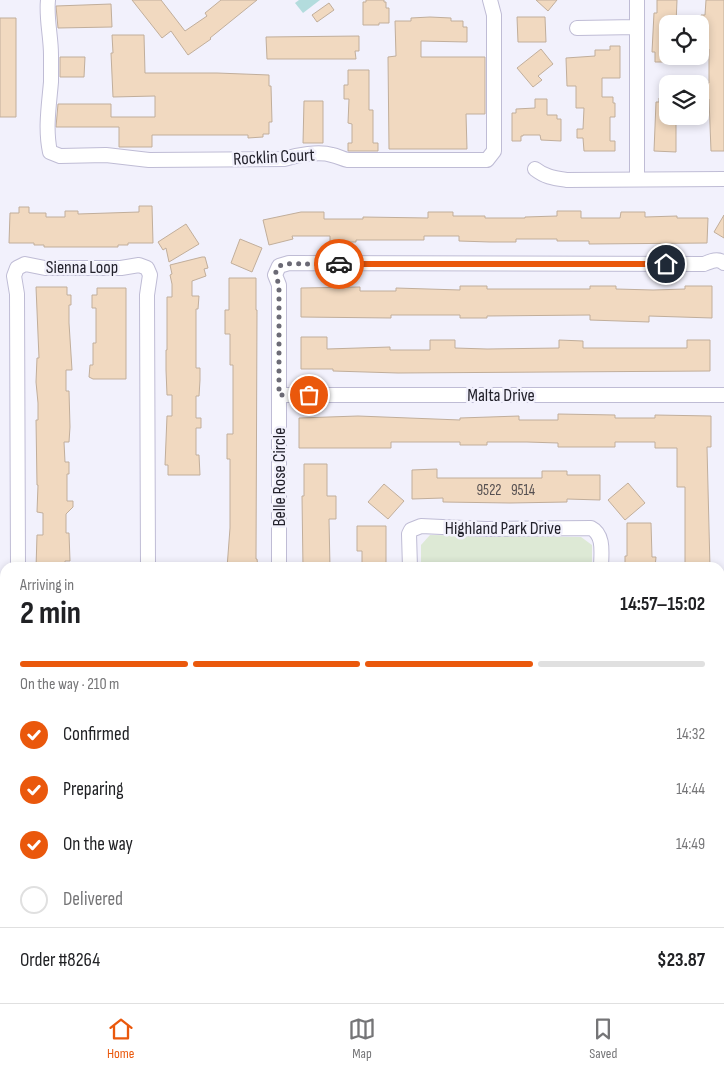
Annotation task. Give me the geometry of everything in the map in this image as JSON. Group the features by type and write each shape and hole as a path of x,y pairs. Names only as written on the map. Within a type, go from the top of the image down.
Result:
{"street":[{"name":"Rocklin Court","path":"48,0 50,82 48,142 50,152 60,156 106,155 149,160 284,159 300,155 332,155 348,160 487,160 494,151 494,15 490,0"},
{"path":"637,0 637,179"},
{"path":"576,28 636,27"},
{"path":"535,169 542,175 551,178 724,179"},
{"name":"Belle Rose Circle","path":"279,562 279,284 275,275 276,270 284,264 704,264 712,260 721,260 724,263"},
{"name":"Sienna Loop","path":"18,562 17,294 14,276 17,268 25,264 45,268 121,268 140,265 148,268 150,275 148,295 148,562"},
{"name":"Malta Drive","path":"279,395 724,394"},
{"name":"Highland Park Drive","path":"410,562 409,534 411,530 421,526 485,529 591,528 596,530 599,536 600,562"}],"shaded area":[{"path":"299,0 320,0 303,13 295,3"},
{"path":"430,535 581,537 592,545 592,562 421,562 421,545"}],"building":[{"path":"132,0 161,0 185,31 207,16 205,13 221,0 257,0 211,39 188,55 171,31 162,38"},
{"path":"366,0 384,0 386,2 386,8 389,8 389,23 363,25 363,2 366,2"},
{"path":"536,0 557,0 548,11"},
{"path":"657,0 677,0 676,15 659,15 659,62 655,62 655,52 652,52 654,13 657,13"},
{"path":"706,0 724,0 724,151 711,151 709,15 705,15"},
{"path":"329,3 334,10 317,22 312,15"},
{"path":"111,4 112,27 58,28 56,6"},
{"path":"517,17 545,17 546,42 518,42"},
{"path":"0,18 16,18 16,117 0,117"},
{"path":"411,18 451,18 451,21 463,21 463,27 467,27 467,42 421,41 421,57 485,57 485,114 466,114 467,149 389,149 388,57 396,56 395,21 411,21"},
{"path":"112,35 144,35 145,73 269,75 272,122 269,122 269,134 263,134 263,137 248,138 248,135 152,135 152,147 119,147 119,127 56,127 58,104 111,104 111,117 155,117 155,96 113,97"},
{"path":"359,36 359,51 355,51 356,59 267,59 266,37"},
{"path":"610,46 620,46 620,78 602,78 602,97 613,97 613,103 615,103 615,117 610,117 610,141 615,141 615,151 584,151 583,138 577,138 577,129 583,129 584,108 576,108 576,86 567,86 566,58 595,56 595,50 610,50"},
{"path":"541,49 553,64 538,76 542,80 533,87 517,68"},
{"path":"60,57 85,57 84,77 60,77"},
{"path":"348,70 369,70 369,110 373,110 373,143 378,143 378,151 348,151 348,143 352,143 352,124 348,123 349,99 344,99 344,85 348,85"},
{"path":"535,99 547,99 547,115 557,115 557,119 561,119 561,141 541,140 540,135 523,135 521,136 521,141 512,141 512,113 516,113 516,109 535,108"},
{"path":"304,101 323,101 323,143 303,143"},
{"path":"656,102 659,102 659,125 676,125 676,152 654,151"},
{"path":"139,206 152,206 153,243 128,243 128,245 118,245 118,247 44,247 44,245 34,245 34,243 9,243 10,213 19,213 19,207 29,207 29,213 46,213 46,217 65,217 65,211 78,211 78,214 139,212"},
{"path":"557,211 581,211 581,218 620,218 621,212 645,212 645,217 677,216 677,218 708,218 707,243 589,244 589,241 557,241 557,239 516,239 516,242 490,242 459,241 459,236 424,236 424,240 330,242 330,236 292,236 293,239 269,245 263,220 301,212 324,212 324,219 363,219 363,217 428,218 428,212 453,212 453,216 485,216 485,218 525,218 557,216"},
{"path":"724,215 724,238 714,232"},
{"path":"186,224 199,244 169,262 166,248 163,250 158,242"},
{"path":"240,239 262,248 252,272 231,263"},
{"path":"205,257 208,268 204,269 206,276 192,281 192,296 199,296 198,309 196,309 196,368 200,368 200,380 199,396 196,396 196,418 201,418 201,428 196,428 196,455 199,455 200,475 168,475 168,465 165,465 167,416 172,416 172,395 167,395 166,370 167,297 172,297 170,265"},
{"path":"229,278 256,278 257,562 227,562 230,528 230,459 227,459 227,434 233,434 233,365 230,365 230,334 225,334 225,310 229,310"},
{"path":"460,286 487,286 487,289 590,289 590,286 616,286 616,289 653,290 685,289 685,286 712,286 712,318 649,316 649,322 590,320 590,315 487,316 487,318 460,318 460,315 391,315 391,318 301,317 301,288 360,287 360,291 396,291 396,288 460,290"},
{"path":"36,287 67,287 67,295 71,295 69,323 72,370 66,370 66,391 69,391 70,427 69,442 64,442 65,462 69,462 67,501 73,501 73,507 66,514 66,533 69,533 70,561 65,562 36,562 37,535 43,535 43,513 37,512 36,420 38,420 38,403 36,382 37,358 39,358"},
{"path":"97,288 126,288 126,379 93,379 89,377 90,365 93,365 93,343 96,343 96,308 92,308 92,295 97,295"},
{"path":"301,337 327,337 327,349 390,347 390,350 430,350 430,340 455,340 455,348 487,349 559,348 559,340 583,341 583,348 687,348 687,340 710,340 710,371 398,373 301,369"},
{"path":"558,414 615,415 615,418 655,418 655,415 711,416 711,447 707,447 710,562 685,562 685,487 677,487 677,448 655,448 655,442 615,442 615,447 558,447 558,443 527,442 487,442 487,445 460,445 460,442 391,442 391,448 299,448 299,418 358,416 460,420 460,418 519,416 519,420 558,420"},
{"path":"304,464 327,464 327,496 336,496 336,519 329,519 330,562 303,562 302,496 304,496"},
{"path":"437,469 437,478 542,478 542,471 567,471 567,475 600,475 600,500 567,499 567,502 510,503 443,502 443,498 412,499 412,470"},
{"path":"628,483 645,503 625,520 608,500"},
{"path":"384,484 404,501 388,519 368,502"},
{"path":"627,523 651,523 652,557 656,557 656,562 625,562 625,556 627,556"},
{"path":"357,526 386,526 386,562 362,562 362,551 357,551"}],"way so far":[{"path":"309,395 279,395 279,284 275,275 276,270 279,266 289,263 339,264"}],"route":[{"path":"339,264 666,264"}]}
